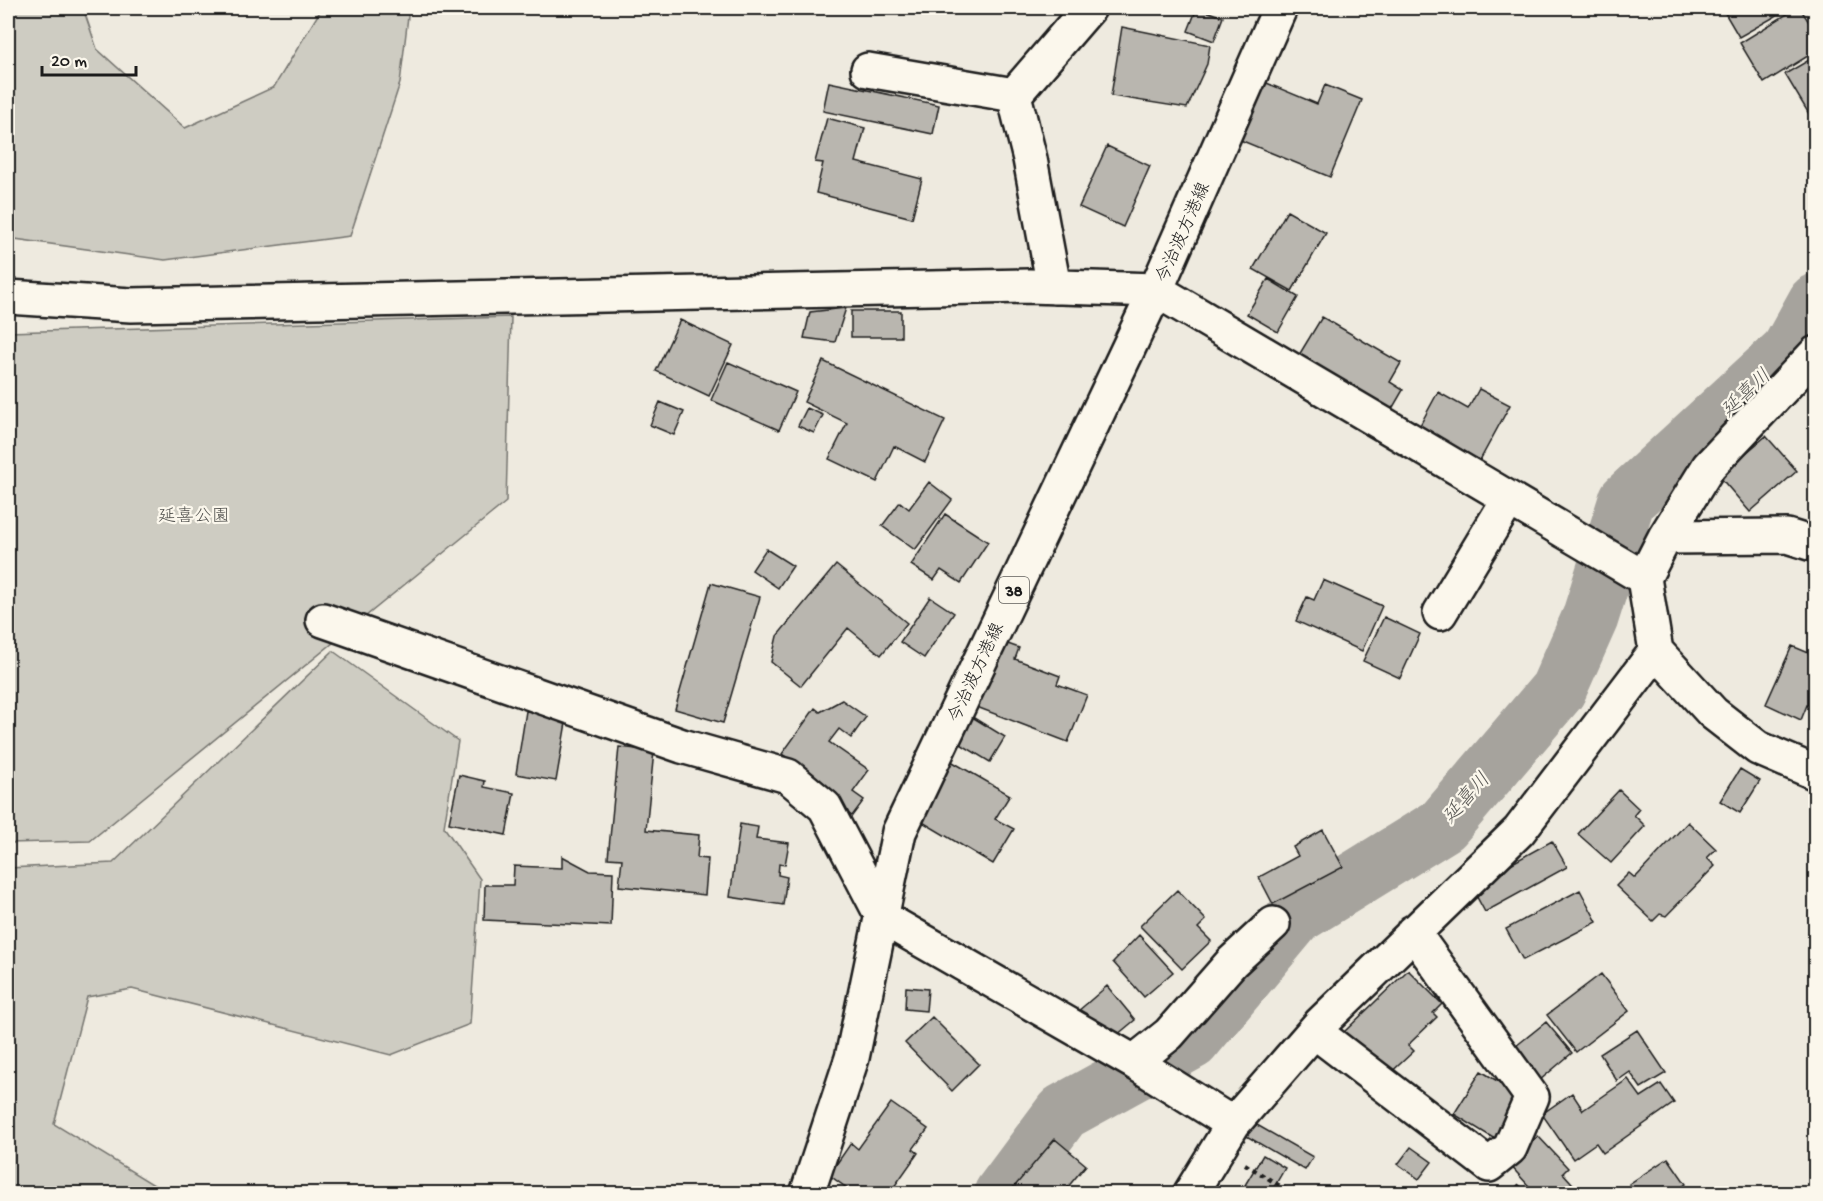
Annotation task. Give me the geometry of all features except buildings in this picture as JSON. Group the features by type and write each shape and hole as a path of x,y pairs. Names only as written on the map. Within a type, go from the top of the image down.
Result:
{"street":[{"path":"1014,95 1089,8"},
{"name":"今治波方港線","path":"807,1194 852,1058 883,918 899,832 1156,290 1280,8"},
{"path":"868,70 1014,95"},
{"path":"1014,95 1030,159 1054,287"},
{"path":"8,297 131,305 1054,287 1156,290 1644,578"},
{"path":"1815,353 1709,466 1665,537 1644,578 1656,651 1713,713 1758,748 1815,773"},
{"path":"1440,613 1509,499"},
{"path":"1665,537 1787,536 1815,545"},
{"path":"323,620 682,746 788,776 825,807 883,918 1134,1062 1225,1136"},
{"path":"1190,1194 1225,1136 1314,1031 1519,831 1656,651"},
{"path":"1134,1062 1169,1034 1232,962 1273,924"},
{"path":"1314,1031 1489,1165 1510,1148 1532,1097 1413,932"}],"path":[{"path":"1225,1136 1293,1194"}],"green space":[{"path":"8,8 83,8 97,49 185,128 274,87 322,8 409,8 400,83 350,236 165,260 8,238"},
{"name":"延喜公園","path":"511,317 506,502 90,841 8,843 8,332"},
{"path":"333,651 458,741 444,827 480,879 470,1024 391,1055 132,989 87,997 54,1124 167,1193 8,1193 8,868 113,863"}],"waterway":[{"name":"延喜川","path":"1002,1194 1063,1112 1192,1041 1296,916 1443,825 1558,690 1590,618 1627,500 1789,351 1816,302"}]}
